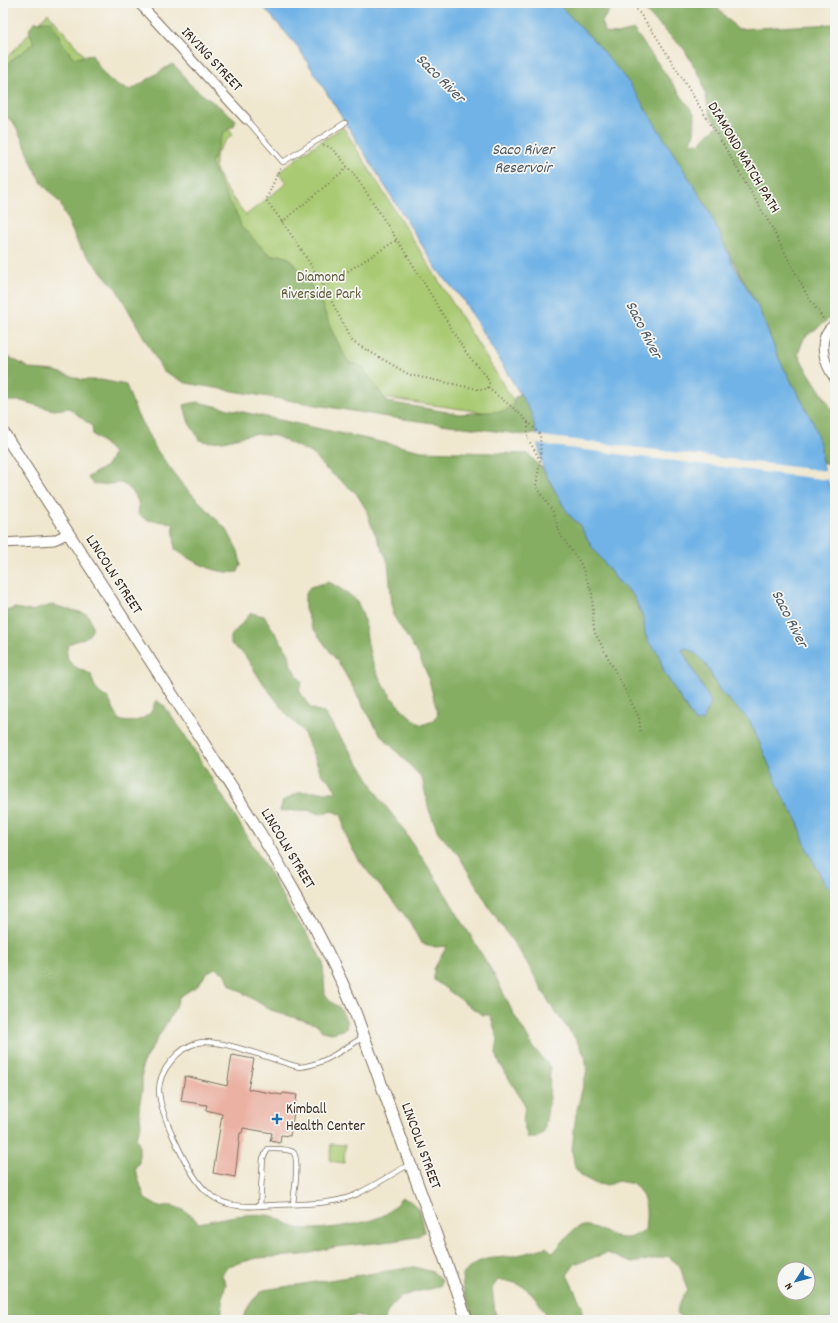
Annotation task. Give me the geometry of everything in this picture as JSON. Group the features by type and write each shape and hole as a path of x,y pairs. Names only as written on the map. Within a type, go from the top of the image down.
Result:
{"street":[{"name":"IRVING STREET","path":"139,3 246,119"},
{"path":"832,326 826,337 823,351 826,365 835,379"},
{"name":"LINCOLN STREET","path":"3,432 285,872 326,947 364,1037 467,1320"},
{"path":"3,543 54,540 69,533"}],"lane":[{"path":"246,119 283,162 345,123"},
{"path":"364,1037 330,1059 310,1066 299,1067 226,1045 201,1042 181,1052 164,1072 161,1078 159,1090 161,1106 173,1135 196,1178 205,1190 216,1199 230,1205 260,1206 330,1201 354,1195 410,1164"},
{"path":"260,1206 263,1158 268,1149 289,1150 297,1159 293,1204"}],"path":[{"name":"DIAMOND MATCH PATH","path":"632,3 656,36 720,140 771,226 807,295 832,326"},
{"path":"312,144 330,147 363,187 466,353 487,377 490,383 488,388"},
{"path":"283,162 266,200 324,286 349,338 353,342 410,375 482,390 488,388"},
{"path":"282,222 348,167"},
{"path":"324,286 397,240"},
{"path":"488,388 540,434 540,461 536,486 553,512 561,536 580,562 592,593 594,631 639,717 641,738"},
{"path":"528,422 528,439 540,461"}],"green space":[{"path":"557,3 570,3 596,7 609,11 601,23 606,33 617,34 634,30 695,115 694,133 691,142 699,144 718,126 710,114 702,80 684,49 648,14 640,3 713,3 737,29 835,24 835,314 804,338 798,354 835,414 835,466 822,462 821,447 813,422 779,359 759,309 686,173 599,46"},
{"name":"Diamond Riverside Park","path":"48,13 124,103 171,70 233,134 222,145 215,159 215,165 221,180 246,215 287,183 278,173 308,150 343,127 524,418 342,392 3,62"},
{"name":"Diamond Riverside Park","path":"51,21 65,47 74,58 92,55 100,68 112,82 131,90 172,64 191,85 236,120 234,126 224,132 211,163 219,182 239,219 241,227 272,256 280,255 289,258 306,278 320,300 332,331 348,362 361,366 387,402 459,414 505,411 513,405 515,397 524,392 542,431 525,435 388,417 186,383 163,371 117,290 79,246 60,203 42,183 33,166 14,123 3,114 3,61 8,63 34,43 29,30 34,22"},
{"path":"3,358 11,358 31,369 55,371 83,380 101,380 126,385 137,414 156,449 181,483 227,530 238,551 241,564 238,572 213,569 188,558 175,549 173,523 147,520 138,514 139,509 135,496 130,489 122,483 98,485 90,481 88,477 108,465 113,453 105,444 93,435 92,426 69,408 54,410 21,401 5,401 3,398"},
{"path":"197,402 422,451 528,454 543,469 570,516 579,524 602,560 617,580 633,595 644,619 645,633 649,643 658,653 664,672 689,713 700,682 682,650 686,648 695,653 705,663 720,691 750,721 783,797 797,819 806,847 823,880 835,895 835,1320 692,1320 677,1314 678,1306 687,1289 680,1266 668,1256 632,1263 607,1253 575,1264 567,1275 582,1306 582,1320 557,1321 552,1319 546,1314 528,1290 512,1282 498,1280 492,1288 495,1313 500,1320 474,1320 463,1289 462,1276 468,1269 479,1261 512,1256 546,1247 553,1253 571,1233 582,1226 594,1227 611,1235 622,1238 634,1236 645,1230 646,1205 642,1195 634,1184 618,1181 607,1185 596,1184 583,1177 575,1168 572,1150 576,1114 587,1070 585,1056 575,1038 553,1009 526,961 489,907 459,856 438,832 429,810 422,778 379,733 340,665 312,627 305,609 305,596 310,587 329,582 348,593 355,599 360,608 364,619 372,660 376,671 388,692 404,711 422,725 433,721 438,715 428,676 419,656 393,615 388,562 372,527 366,509 356,493 325,468 313,454 276,436 253,434 223,441 207,442 200,440 189,423 184,405"},
{"path":"52,605 87,614 92,625 92,630 88,636 71,643 68,646 68,659 76,667 91,674 96,689 108,698 119,720 131,722 144,718 151,712 156,700 164,706 183,732 266,867 290,910 311,940 323,962 325,994 331,1002 340,1008 347,1022 346,1029 332,1033 322,1031 318,1025 271,1010 230,985 226,974 215,968 208,972 197,986 179,997 176,1007 142,1064 142,1090 139,1108 141,1125 136,1137 139,1145 139,1162 135,1169 145,1199 159,1207 170,1206 181,1209 199,1223 255,1214 275,1217 297,1228 328,1228 354,1224 384,1215 389,1212 402,1198 412,1203 419,1211 421,1216 424,1232 416,1237 335,1247 302,1255 257,1258 228,1266 222,1275 226,1284 222,1298 222,1315 196,1316 183,1314 175,1317 161,1317 159,1320 3,1320 3,612 15,608 31,611"},
{"path":"251,613 264,616 289,654 291,666 302,682 299,690 310,708 324,713 366,774 380,799 399,823 440,885 496,978 512,1011 534,1048 550,1067 549,1101 544,1132 536,1138 528,1138 523,1122 525,1105 499,1062 496,1053 498,1039 490,1015 482,1015 434,980 434,969 447,946 435,947 421,943 412,926 397,905 376,882 357,857 344,830 342,815 332,811 321,814 308,810 280,811 283,801 300,792 337,792 330,781 322,775 303,731 288,716 260,679 244,654 231,644 231,636"},
{"path":"331,1144 345,1145 344,1163 330,1161"},
{"path":"414,1267 433,1272 442,1280 440,1286 400,1298 394,1303 384,1320 370,1320 357,1315 343,1320 244,1320 246,1311 251,1303 264,1290"}],"water":[{"name":"Saco River Reservoir","path":"260,3 557,3 599,46 630,84 709,210 732,262 759,309 779,359 813,422 821,447 822,462 829,485 835,496 835,895 823,880 806,847 797,819 783,797 750,721 720,691 705,663 695,653 686,648 682,650 711,702 703,721 695,722 664,672 658,653 649,643 645,633 644,619 633,595 617,580 592,547 579,524 570,516 563,505 543,469 532,414 463,300 438,271 298,47"}],"pier":[{"path":"534,435 826,471 829,480 536,444"}],"building":[{"name":"Kimball Health Center","path":"232,1055 254,1059 248,1089 282,1095 283,1093 297,1095 290,1136 281,1135 280,1143 270,1141 272,1133 243,1128 242,1133 240,1133 235,1177 213,1173 222,1114 206,1110 207,1105 181,1101 185,1076 227,1086"}],"place":[{"name":"Kimball Health Center","path":"277,1119"}],"water label":[{"name":"Saco River","path":"440,79"},
{"name":"Saco River","path":"643,330"},
{"name":"Saco River","path":"789,619"}]}
